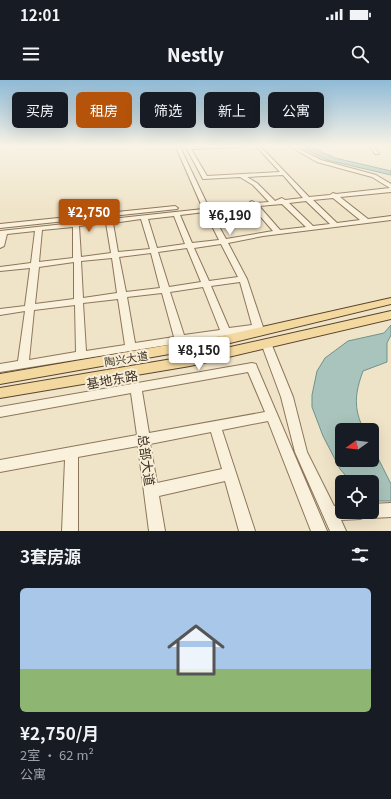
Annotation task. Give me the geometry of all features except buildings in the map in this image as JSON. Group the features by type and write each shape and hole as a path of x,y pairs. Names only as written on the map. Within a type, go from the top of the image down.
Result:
{"main road":[{"name":"陶兴大道","path":"0,393 190,361 261,334 353,308 391,301"},
{"name":"陶兴大道","path":"0,379 165,352 261,334 391,315"}],"street":[{"path":"187,167 222,242 243,279 261,334 287,396 302,452 338,531"},
{"path":"199,167 205,178 284,173"},
{"path":"278,167 302,194 336,225"},
{"path":"341,167 374,176 391,189"},
{"path":"242,176 255,184 274,203"},
{"path":"1,232 39,231 177,216 248,200 302,194 368,187 391,189"},
{"path":"1,232 285,202 391,189"},
{"path":"328,192 336,196 366,221"},
{"path":"278,197 311,228"},
{"path":"248,200 255,205 278,232"},
{"path":"177,216 226,332"},
{"path":"0,269 222,242 278,232 391,218"},
{"path":"145,219 180,340"},
{"path":"110,223 132,348"},
{"path":"76,227 81,356"},
{"path":"23,365 39,231"},
{"path":"0,246 1,232"},
{"path":"0,312 243,279"},
{"path":"0,368 226,332 261,334"},
{"name":"基地东路","path":"0,412 136,389 252,367 271,416"},
{"name":"总部大道","path":"136,389 157,531"},
{"path":"0,466 271,416 319,531"},
{"path":"215,426 247,531"},
{"path":"70,531 72,453"},
{"path":"151,491 230,474"},
{"path":"379,511 391,510"},
{"path":"330,514 335,514"}],"water":[{"path":"357,167 374,167 391,171 391,175"},
{"path":"391,325 391,335 387,343 387,362 363,371 358,386 356,400 360,423 335,423 335,459 323,436 312,407 312,395 317,371 325,358 348,341 384,333"},
{"path":"379,460 391,484 391,501 379,501 379,475 345,475 339,467 379,467"}]}
